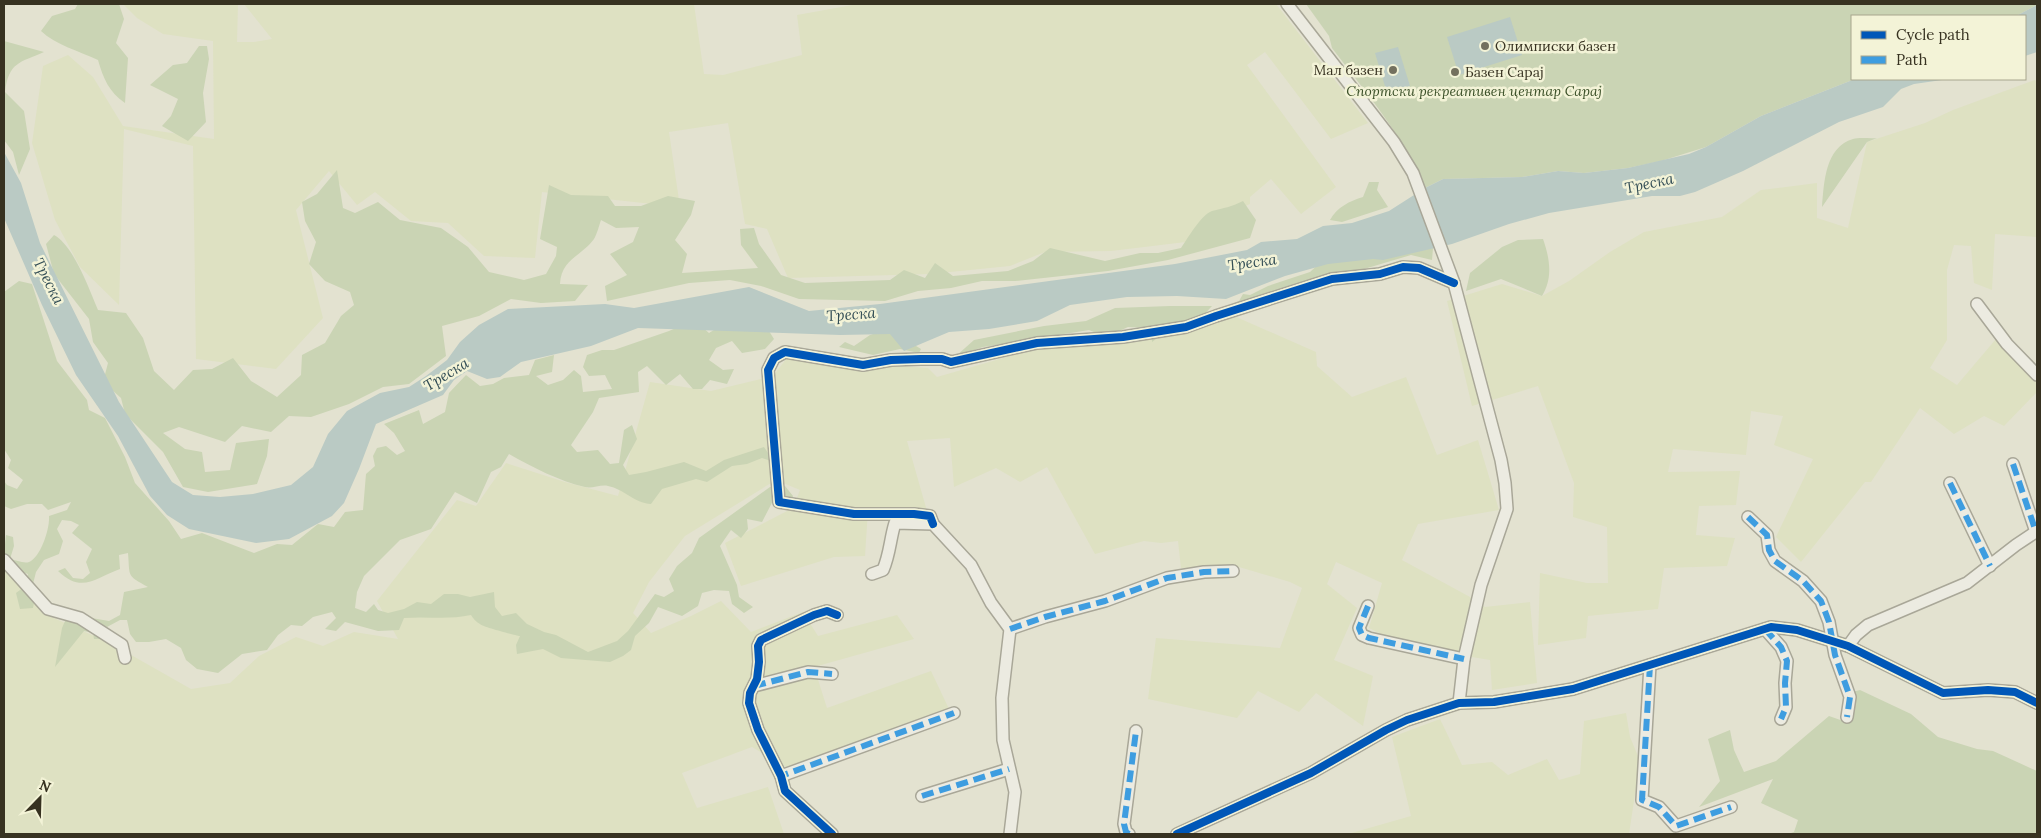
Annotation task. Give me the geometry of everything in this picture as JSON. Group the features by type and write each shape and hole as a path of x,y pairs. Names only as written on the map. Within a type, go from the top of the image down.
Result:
{"street":[{"path":"1287,4 1394,142 1413,173 1448,263 1501,460 1506,483 1507,508 1481,585 1464,659 1459,703"},
{"path":"1010,834 1015,792 1003,740 1002,698 1010,629 991,603 971,565 933,524 930,516 914,514 854,514 779,502 768,370 774,358 785,352 863,364 891,360 921,359 942,359 951,362 1037,343 1123,337 1186,327 1332,280 1380,274 1403,267 1419,268 1454,283"},
{"path":"1977,304 2007,344 2037,375"},
{"path":"1848,646 1856,635 1868,625 1967,583 2036,532 2013,464"},
{"path":"1950,483 1990,566"},
{"path":"1748,517 1767,535 1769,550 1775,561 1803,581 1821,601 1829,622 1832,640 1850,697 1847,717"},
{"path":"872,574 883,570 895,523 933,524"},
{"path":"4,560 48,609 80,618 94,626 122,645 125,658"},
{"path":"1010,629 1045,617 1106,601 1167,578 1204,572 1233,571"},
{"path":"1368,606 1359,628 1362,635 1464,659"},
{"path":"832,834 785,791 781,776 758,730 750,703 750,693 758,679 758,646 761,640 814,615 827,611 837,615"},
{"path":"1177,834 1311,773 1407,720 1459,703 1494,702 1573,689 1771,627 1796,630 1848,646 1943,693 1988,690 2015,692 2037,703"},
{"path":"1764,629 1781,648 1788,661 1785,683 1786,707 1781,719"},
{"path":"1650,665 1642,800 1659,807 1676,826 1731,807"},
{"path":"754,686 808,672 832,674"},
{"path":"781,776 954,713"},
{"path":"1129,834 1126,832 1124,824 1136,731"},
{"path":"922,796 1009,769"}],"green space":[{"path":"78,4 119,4 124,19 116,43 128,58 125,103 119,99 107,84 98,60 61,44 41,31 52,16 75,9"},
{"path":"123,4 238,4 237,42 254,42 272,39 244,4 694,4 704,74 723,75 802,55 797,15 858,4 1276,4 1368,123 1331,139 1265,52 1247,65 1336,187 1301,214 1271,179 1250,197 1250,204 1225,215 1194,241 1111,251 1045,252 1010,266 930,274 788,278 767,229 745,224 728,123 669,132 680,207 542,192 535,258 484,256 448,223 411,221 375,192 357,205 329,171 296,210 323,318 276,369 196,359 193,146 124,129 119,305 80,267 55,220 32,143 43,66 68,55 93,77 123,126 214,139 213,41 163,34 137,18"},
{"name":"Спортски рекреативен центар Сарај","path":"1306,4 2037,4 2018,15 1851,15 1852,80 1761,116 1706,147 1661,161 1628,168 1584,173 1558,171 1522,177 1443,179 1425,188 1416,168 1395,132 1332,48 1329,36"},
{"path":"4,41 44,52 17,65 9,75 7,82 5,92 24,111 30,149 19,175 13,152 4,140"},
{"path":"199,46 207,46 209,59 203,93 206,122 188,141 162,126 171,116 178,99 150,85 173,65 187,63"},
{"path":"2035,80 2037,83 2037,237 1995,234 1992,290 1974,283 1971,246 1954,245 1947,270 1947,340 1930,368 1957,385 1996,339 2037,382 2037,392 2004,426 1984,416 1954,434 1920,408 1871,482 1865,482 1801,562 1776,537 1813,459 1774,445 1783,416 1751,411 1746,455 1673,449 1668,472 1740,471 1736,505 1699,506 1696,535 1735,538 1727,566 1664,568 1658,609 1588,616 1586,638 1538,645 1540,573 1587,583 1608,583 1607,527 1573,517 1574,483 1538,386 1472,406 1447,301 1502,284 1542,296 1569,281 1610,252 1644,232 1722,217 1761,190 1817,183 1817,218 1848,228 1867,142 1925,123 1953,110"},
{"path":"1877,138 1867,142 1822,207 1825,177 1831,158 1837,150 1844,143 1853,139"},
{"path":"337,170 343,208 355,213 378,202 400,220 441,228 468,247 489,272 524,280 546,274 556,256 557,247 540,239 549,185 571,195 608,196 615,206 641,206 668,196 695,201 691,215 675,240 687,254 682,273 758,268 741,245 740,229 754,228 759,244 781,275 805,283 890,280 904,270 925,278 935,263 953,276 1008,271 1033,261 1050,248 1105,261 1140,253 1158,253 1181,248 1195,227 1208,213 1243,201 1256,220 1250,238 1168,260 1108,271 1015,281 982,281 951,288 918,291 885,301 799,299 761,286 730,280 689,283 607,301 605,286 627,275 610,254 633,242 639,227 616,228 601,220 594,239 568,263 561,276 560,284 588,285 575,301 541,303 511,299 479,316 442,326 446,356 409,384 383,387 349,404 311,417 289,416 271,432 242,426 225,442 179,427 163,433 185,449 202,452 205,472 230,470 236,443 269,439 267,456 257,484 208,492 183,487 163,452 125,414 121,398 103,382 108,363 93,342 89,319 54,274 46,244 54,235 68,248 80,269 98,310 126,313 143,338 154,371 174,390 193,370 212,369 233,358 251,381 277,397 301,375 302,355 325,343 341,316 354,305 350,292 325,281 309,264 316,242 305,221 302,202 317,194"},
{"path":"1369,182 1379,182 1377,190 1388,207 1342,222 1330,220 1336,211 1344,205 1363,197"},
{"path":"1543,239 1549,275 1542,296 1501,279 1466,291 1470,273 1502,247 1518,240"},
{"path":"1433,248 1432,260 1411,255 1354,272 1319,277 1256,299 1232,304 1239,301 1243,294 1250,295 1268,286 1310,272 1323,260 1390,256"},
{"path":"19,281 32,284 57,361 87,400 89,410 105,418 125,457 135,483 169,521 181,539 202,533 254,553 277,544 292,545 318,524 334,527 345,512 363,510 366,474 375,466 373,456 377,448 386,446 397,455 405,451 394,433 384,424 419,410 423,424 445,412 449,393 466,375 480,386 493,384 504,378 529,375 535,360 554,355 552,372 536,376 548,385 563,380 574,370 581,376 583,392 612,389 605,375 589,376 583,367 587,355 602,350 614,350 669,331 694,320 709,333 730,320 764,323 774,339 765,349 742,353 732,341 716,348 709,360 723,370 734,369 727,384 710,380 702,389 693,389 680,374 666,385 647,366 638,372 639,392 599,398 593,412 571,445 577,452 598,450 610,464 619,463 624,430 632,425 637,439 623,465 629,475 684,462 706,471 724,460 764,447 774,462 762,458 747,464 732,466 707,482 696,479 662,489 651,504 639,501 608,486 588,487 565,481 536,469 509,454 501,467 491,472 477,503 455,492 431,529 400,540 364,576 357,592 355,608 366,612 374,604 378,610 388,613 404,609 417,602 431,604 444,594 458,594 470,597 494,592 495,607 502,616 516,613 527,624 556,635 588,652 617,641 628,631 655,594 664,597 674,591 669,579 677,566 692,553 699,538 770,487 785,486 793,496 791,507 776,495 762,522 747,519 748,529 741,538 731,530 720,546 737,585 739,597 753,607 744,613 732,604 729,591 714,590 702,593 698,606 682,616 658,607 649,623 635,636 631,650 610,662 561,658 543,649 517,654 516,645 520,636 482,625 471,615 404,618 399,630 378,631 345,622 336,631 325,629 336,618 332,612 313,617 302,626 291,625 278,635 267,650 242,654 218,673 197,669 186,660 181,648 166,639 136,642 130,634 127,620 120,620 107,627 96,622 110,639 94,639 93,633 84,631 55,667 62,628 68,614 109,621 120,615 124,592 148,587 130,574 128,553 119,555 120,569 89,582 74,582 58,571 65,568 73,578 83,579 90,573 86,562 92,549 72,533 79,525 71,521 62,520 57,529 63,541 59,554 44,560 36,572 33,584 36,593 33,608 20,609 16,593 24,587 28,574 13,569 4,553 6,535 13,537 14,546 10,559 29,562 37,554 44,542 49,516 67,510 71,502 48,510 42,504 27,504 11,509 4,506 4,481 7,485 17,489 23,480 8,468 11,460 4,449 4,292"},
{"path":"1212,306 1202,317 1168,330 1152,342 1151,328 1128,327 1106,337 1089,330 983,347 956,356 974,340 1044,326 1086,321 1115,308"},
{"path":"1234,316 1316,352 1317,366 1352,397 1406,377 1437,455 1478,440 1499,510 1418,524 1402,560 1485,607 1530,602 1537,683 1492,690 1490,660 1405,646 1369,628 1382,583 1336,562 1327,584 1357,608 1334,660 1373,676 1363,726 1316,693 1299,712 1258,691 1237,718 1148,699 1156,638 1280,648 1302,588 1290,582 1239,567 1181,568 1178,541 1161,543 1144,541 1095,554 1047,467 1020,482 996,468 954,487 950,438 907,441 927,511 868,510 865,556 834,557 741,586 725,543 793,508 800,490 776,480 685,536 649,582 633,613 651,633 721,601 751,632 803,612 818,636 897,615 914,639 814,667 827,708 931,671 949,709 853,746 786,767 752,747 682,773 697,808 768,787 784,834 4,834 4,567 47,615 110,643 191,689 230,683 259,656 296,637 323,646 354,632 398,639 377,601 457,500 476,506 506,463 565,482 618,496 650,382 711,391 773,376 787,358 928,368 937,377 1063,341"},
{"path":"888,329 921,349 919,353 900,349 873,355 839,347 845,342 854,346 870,335"},
{"path":"1860,690 1911,714 1938,737 1977,749 1993,751 2037,771 2037,834 1788,834 1794,832 1798,820 1761,803 1773,779 1699,807 1720,781 1708,739 1730,730 1734,750 1744,772 1776,761 1829,716 1849,723 1852,692"},
{"path":"1626,713 1630,737 1640,761 1629,834 1348,834 1411,816 1392,737 1440,719 1462,765 1492,762 1508,775 1547,759 1559,780 1580,774 1584,721"}],"water":[{"path":"2037,5 2037,52 2026,56 2026,15 2018,15"},
{"name":"Олимписки базен","path":"1510,17 1522,55 1459,75 1447,37"},
{"name":"Мал базен","path":"1398,47 1410,86 1387,93 1375,53"},
{"name":"Треска","path":"1852,80 1942,80 1914,84 1901,89 1883,107 1839,122 1743,171 1695,192 1680,196 1652,196 1549,213 1509,224 1452,244 1383,260 1373,259 1328,264 1285,276 1226,299 1177,296 1127,297 1070,305 1037,321 989,329 949,332 904,351 890,334 840,335 638,328 591,346 521,362 500,377 487,379 467,371 454,380 443,395 376,424 344,503 332,516 289,539 256,543 189,529 167,515 150,496 118,436 76,375 42,305 4,218 4,152 21,183 40,243 119,402 172,482 193,495 220,497 253,494 291,485 313,467 328,434 347,411 380,393 409,387 447,360 460,342 479,325 508,309 605,304 634,308 749,287 809,311 880,304 1175,264 1247,250 1261,242 1297,239 1323,226 1352,223 1389,211 1443,179 1522,177 1558,171 1584,173 1628,168 1689,154 1706,147 1761,116"}],"marked path":[{"path":"2013,464 2036,532"},
{"path":"1950,483 1990,566"},
{"path":"1748,517 1767,535 1769,550 1775,561 1803,581 1821,601 1829,622 1835,655 1850,697 1847,717"},
{"path":"1010,629 1045,617 1105,601 1167,578 1204,572 1233,571"},
{"path":"1368,606 1359,628 1362,635 1464,659"},
{"path":"1765,629 1781,647 1787,661 1785,683 1786,707 1781,719"},
{"path":"1650,665 1642,800 1659,807 1676,826 1731,807"},
{"path":"754,686 808,672 832,674"},
{"path":"779,772 781,776 954,713"},
{"path":"1129,834 1126,832 1124,824 1136,731"},
{"path":"922,796 1009,769"}],"cycle path":[{"path":"933,524 930,516 914,514 854,514 779,502 768,370 774,358 785,352 863,365 891,360 942,359 951,362 1037,343 1123,337 1186,327 1332,279 1380,274 1403,267 1419,268 1454,283"},
{"path":"832,834 785,791 781,776 758,730 749,703 750,693 757,679 758,646 761,640 814,615 827,611 837,615"},
{"path":"1177,834 1311,773 1407,720 1459,703 1494,702 1573,689 1771,627 1797,630 1848,646 1943,693 1988,690 2015,692 2037,703"}],"place":[{"name":"Олимписки базен","path":"1485,46"},
{"name":"Мал базен","path":"1393,70"},
{"name":"Базен Сарај","path":"1455,72"}]}
